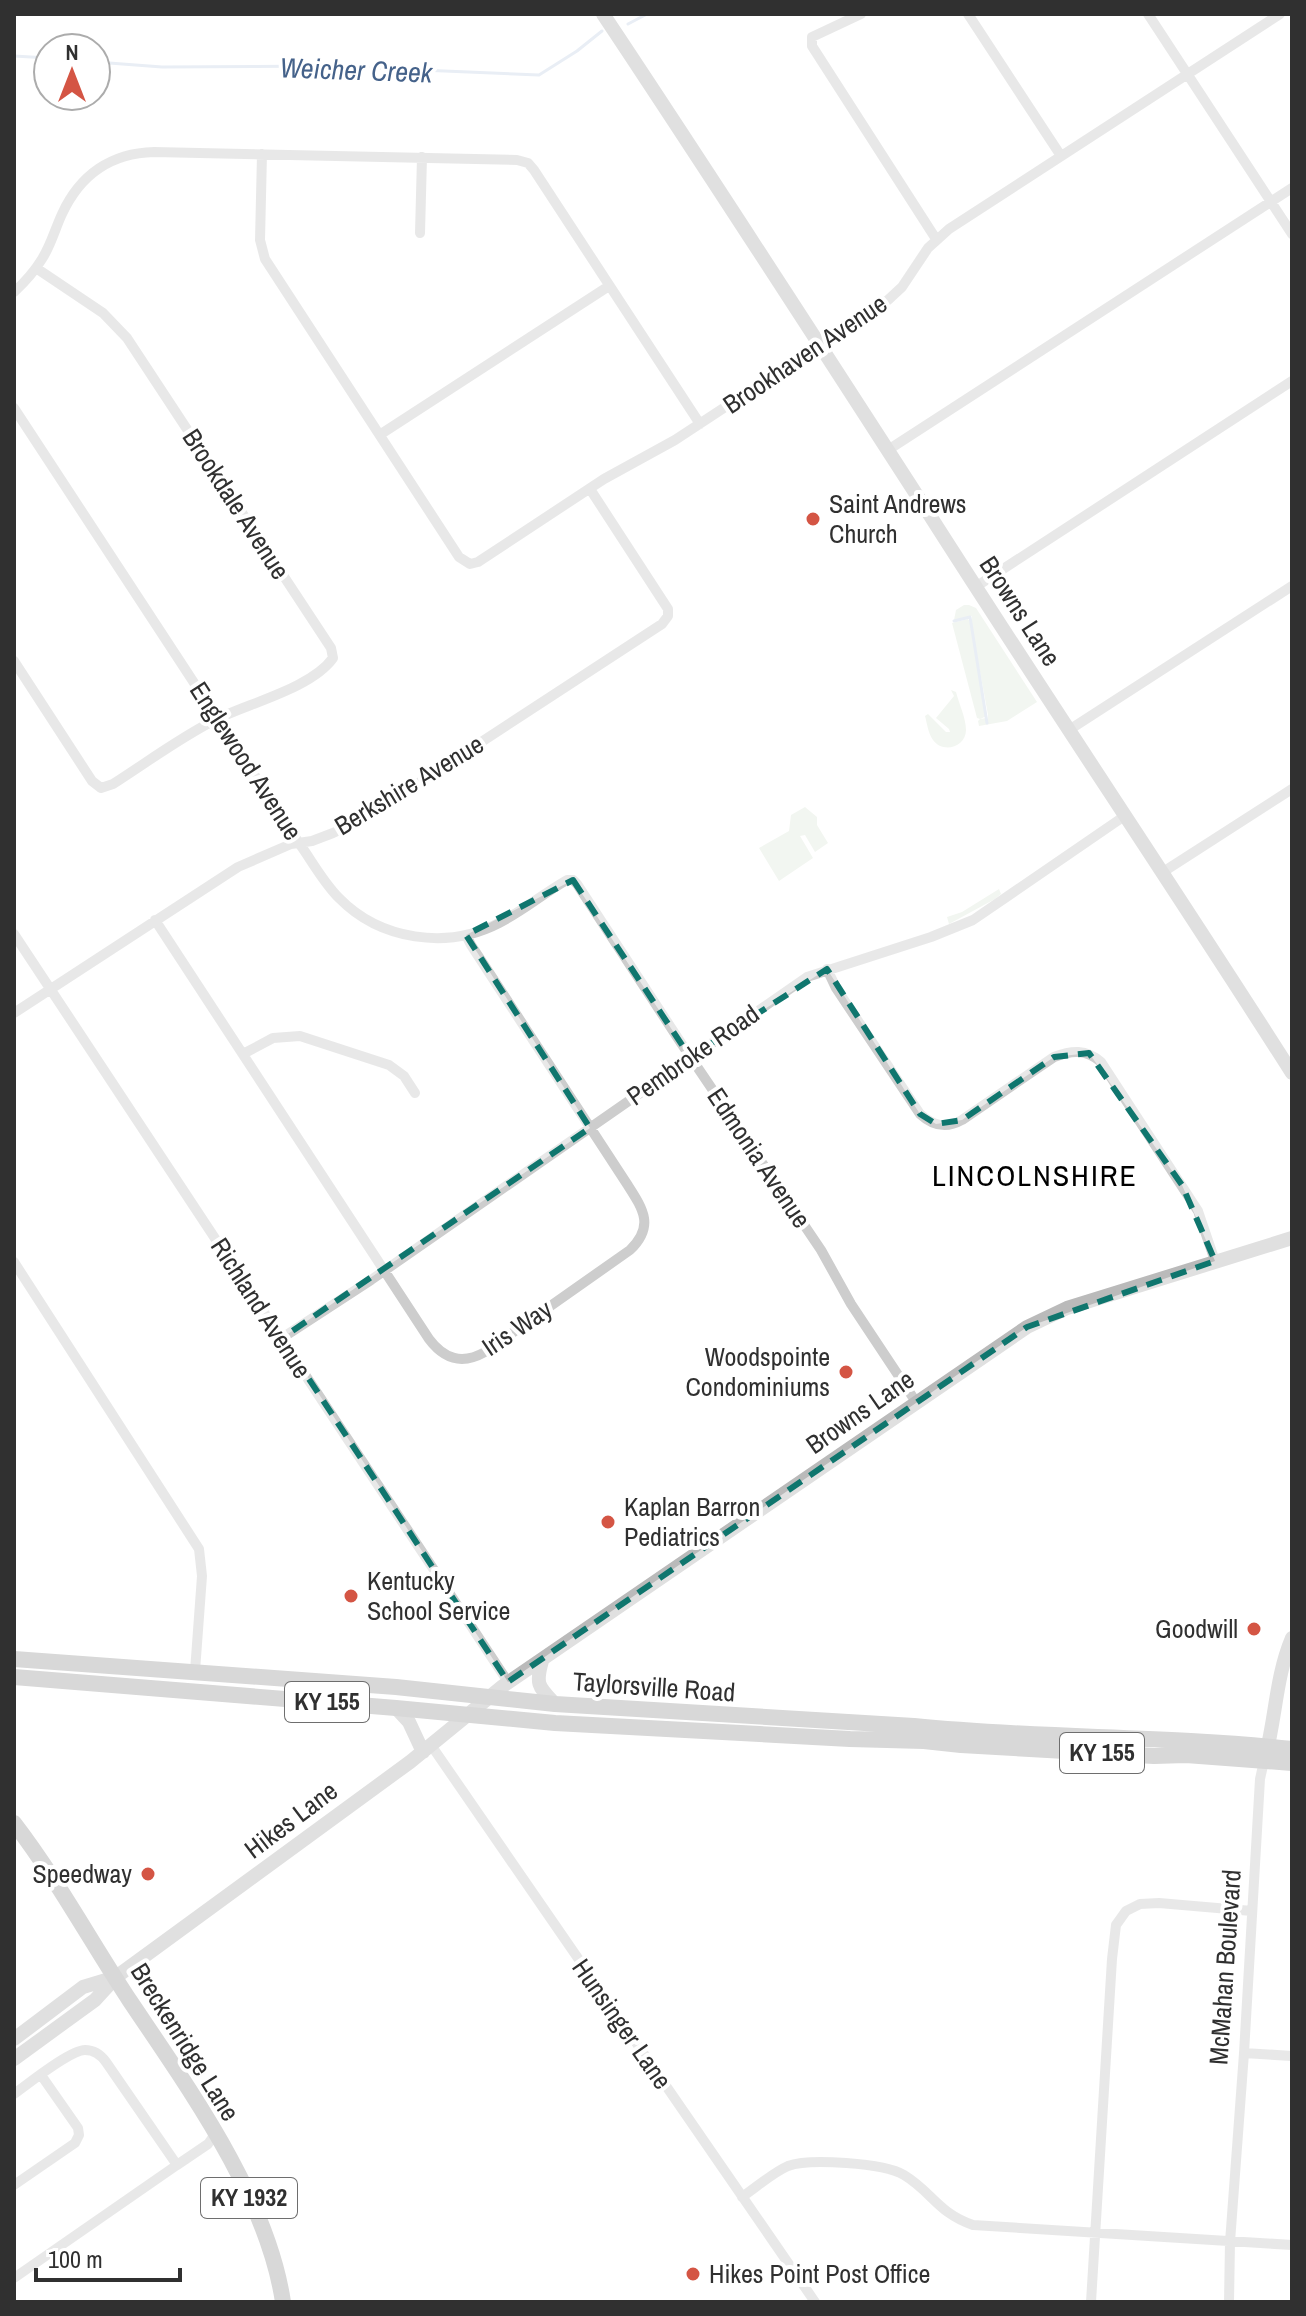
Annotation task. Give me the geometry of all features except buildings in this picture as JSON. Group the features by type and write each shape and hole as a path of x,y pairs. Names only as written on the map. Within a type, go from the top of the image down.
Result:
{"main road":[{"name":"Taylorsville Road","path":"14,1659 195,1671 555,1704 965,1731 1098,1736 1266,1754 1292,1763"},
{"name":"Taylorsville Road","path":"14,1677 555,1723 1154,1756 1266,1754 1292,1749"},
{"name":"Breckenridge Lane","path":"14,1823 60,1889 215,2134 246,2190 265,2235 283,2302"}],"street":[{"name":"Browns Lane","path":"603,14 821,344 1292,1073"},
{"path":"861,14 819,32 812,37 812,46 936,239"},
{"path":"968,14 1061,156"},
{"path":"1148,14 1292,234"},
{"name":"Brookhaven Avenue","path":"381,434 387,448 459,557 470,564 478,562 590,489 700,424 895,295 928,248 949,229 1280,14"},
{"path":"14,292 36,268 68,201 82,182 116,158 142,152 517,160 528,163 700,424"},
{"path":"262,154 260,240 265,259 381,434 609,286"},
{"path":"420,233 422,157"},
{"path":"888,450 1292,188"},
{"name":"Brookdale Avenue","path":"36,268 103,313 127,338 333,653 333,658 323,668 284,691 218,718"},
{"path":"977,586 1292,381"},
{"name":"Englewood Avenue","path":"14,408 338,898 357,914 402,934 446,938 466,935 501,922 570,880"},
{"name":"Berkshire Avenue","path":"14,1013 238,867 261,856 333,833 365,818 662,624 668,613 663,601 590,489"},
{"path":"1069,730 1292,586"},
{"path":"14,661 92,781 101,788 113,784 218,718"},
{"path":"1163,872 1292,789"},
{"name":"Pembroke Road","path":"282,1338 807,977 931,937 973,920 1126,815"},
{"name":"Edmonia Avenue","path":"570,880 577,884 821,1250 851,1304 916,1402"},
{"name":"Iris Way","path":"155,920 429,1339 442,1353 462,1360 485,1352 630,1250 641,1237 645,1226 642,1207 466,935"},
{"name":"Richland Avenue","path":"14,934 508,1682"},
{"path":"827,969 836,988 920,1114 936,1124 950,1125 962,1120 1054,1057 1083,1051 1096,1057 1198,1211 1215,1261"},
{"path":"243,1054 273,1038 300,1036 389,1065 404,1076 415,1093"},
{"name":"Browns Lane","path":"490,1697 1041,1319 1067,1308 1292,1238"},
{"path":"14,1262 199,1549 202,1576 195,1671"},
{"name":"McMahan Boulevard","path":"1229,2302 1230,2242 1260,1779 1273,1728 1279,1679 1292,1638"},
{"path":"542,1661 538,1683 555,1704"},
{"name":"Hikes Lane","path":"14,2059 95,2000 116,1977 427,1748 490,1697"},
{"path":"396,1708 427,1748"},
{"name":"Hunsinger Lane","path":"427,1748 489,1827 815,2302"},
{"path":"1091,2302 1116,1925 1126,1911 1147,1903 1252,1911"},
{"name":"Hikes Lane","path":"14,2039 83,1987 116,1977"},
{"path":"14,2094 74,2052 96,2052 177,2165"},
{"path":"1244,2053 1292,2056"},
{"path":"14,2185 75,2143 79,2135 78,2128 41,2075"},
{"path":"14,2278 208,2144 215,2134"},
{"path":"742,2197 786,2167 801,2162 885,2167 903,2174 950,2215 973,2225 1292,2245"}],"highlighted area":[{"path":"573,880 690,1057 827,969 920,1114 936,1124 962,1120 1054,1057 1089,1053 1182,1185 1215,1261 1027,1327 508,1682 282,1338 590,1128 466,935"}],"shaded area":[{"path":"964,605 976,608 1037,702 1007,721 979,726 980,719 986,718 987,724 988,715 972,616 954,620 956,610"},
{"path":"968,619 987,716 977,718 952,623"},
{"path":"951,690 956,692 966,730 958,744 942,747 933,740 925,716 928,714 946,732 950,732 936,718 954,696"},
{"path":"805,807 817,817 817,825 828,843 815,852 805,835 800,836 813,858 779,881 759,848 789,831 791,815"},
{"path":"999,889 1001,894 995,899 949,924 947,917 962,912"}],"waterway":[{"name":"Weicher Creek","path":"628,24 647,14"},
{"name":"Weicher Creek","path":"112,63 162,67 325,66 539,75 602,31"},
{"name":"Weicher Creek","path":"14,56 32,57"},
{"path":"970,617 987,723"},
{"path":"954,621 970,617"}],"place":[{"name":"Saint Andrews Church","path":"813,519"},
{"name":"Woodspointe Condominiums","path":"846,1372"},
{"name":"Kaplan Barron Pediatrics","path":"608,1522"},
{"name":"Kentucky School Service","path":"351,1596"},
{"name":"Goodwill","path":"1254,1629"},
{"name":"Speedway","path":"148,1874"},
{"name":"Hikes Point Post Office","path":"693,2274"}],"district":[{"name":"LINCOLNSHIRE","path":"1035,1176"}]}
